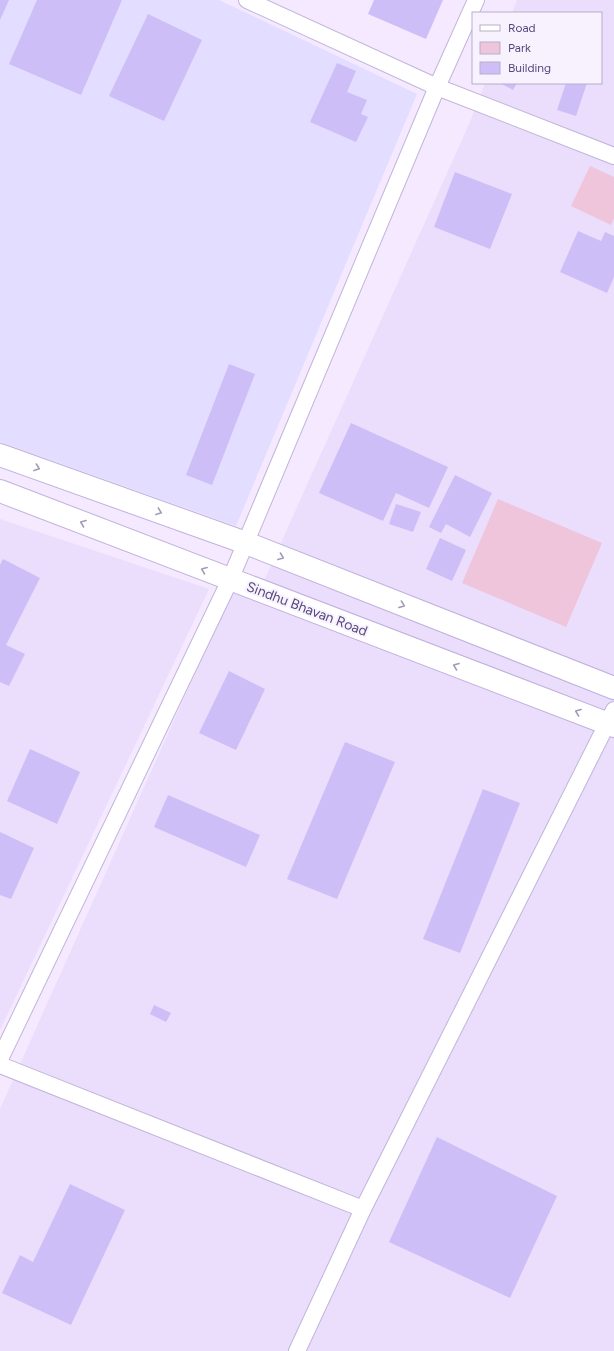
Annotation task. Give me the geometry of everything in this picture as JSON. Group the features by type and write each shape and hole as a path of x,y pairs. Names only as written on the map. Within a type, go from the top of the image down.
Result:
{"main road":[{"path":"0,455 246,543 614,688"},
{"name":"Sindhu Bhavan Road","path":"0,491 230,580 612,720"}],"street":[{"path":"247,0 437,86 614,156"},
{"path":"0,1059 230,580 437,86 476,0"},
{"path":"297,1351 364,1209 612,720"},
{"path":"0,1065 364,1209"}],"shaded area":[{"path":"0,0 219,0 417,94 236,526 0,442"},
{"path":"517,0 614,0 614,1351 0,1351 0,1109 235,584 258,594 470,122 485,84 602,84 602,12 512,12"},
{"path":"0,519 209,589 0,1030"}],"green space":[{"path":"590,166 614,177 614,218 611,225 571,206"},
{"path":"498,499 602,543 566,627 462,583"}],"building":[{"path":"0,0 9,0 0,20"},
{"path":"37,0 122,0 81,95 9,64"},
{"path":"374,0 443,0 426,39 368,14"},
{"path":"148,14 202,40 164,121 109,96"},
{"path":"337,63 356,71 347,92 367,100 361,114 368,117 356,142 310,122"},
{"path":"502,84 516,84 513,90"},
{"path":"566,84 587,84 576,116 557,110"},
{"path":"455,172 512,194 490,249 434,227"},
{"path":"578,231 601,241 605,232 614,236 614,277 607,293 560,272"},
{"path":"229,364 255,374 212,485 186,475"},
{"path":"351,423 448,467 429,508 396,493 383,521 319,493"},
{"path":"455,475 492,493 470,537 446,524 441,533 429,527"},
{"path":"396,504 421,512 413,532 389,524"},
{"path":"440,538 466,550 452,581 426,569"},
{"path":"3,559 40,578 6,645 25,654 9,686 0,682 0,565"},
{"path":"229,671 265,689 236,750 199,733"},
{"path":"345,742 395,762 337,899 287,879"},
{"path":"30,749 80,772 57,824 7,801"},
{"path":"483,789 520,803 460,953 423,939"},
{"path":"168,795 260,835 246,867 154,827"},
{"path":"0,832 34,848 11,899 0,895"},
{"path":"154,1005 171,1013 166,1022 150,1014"},
{"path":"437,1137 557,1196 510,1298 389,1242"},
{"path":"70,1184 125,1210 71,1325 2,1293 20,1255 33,1262"}]}
